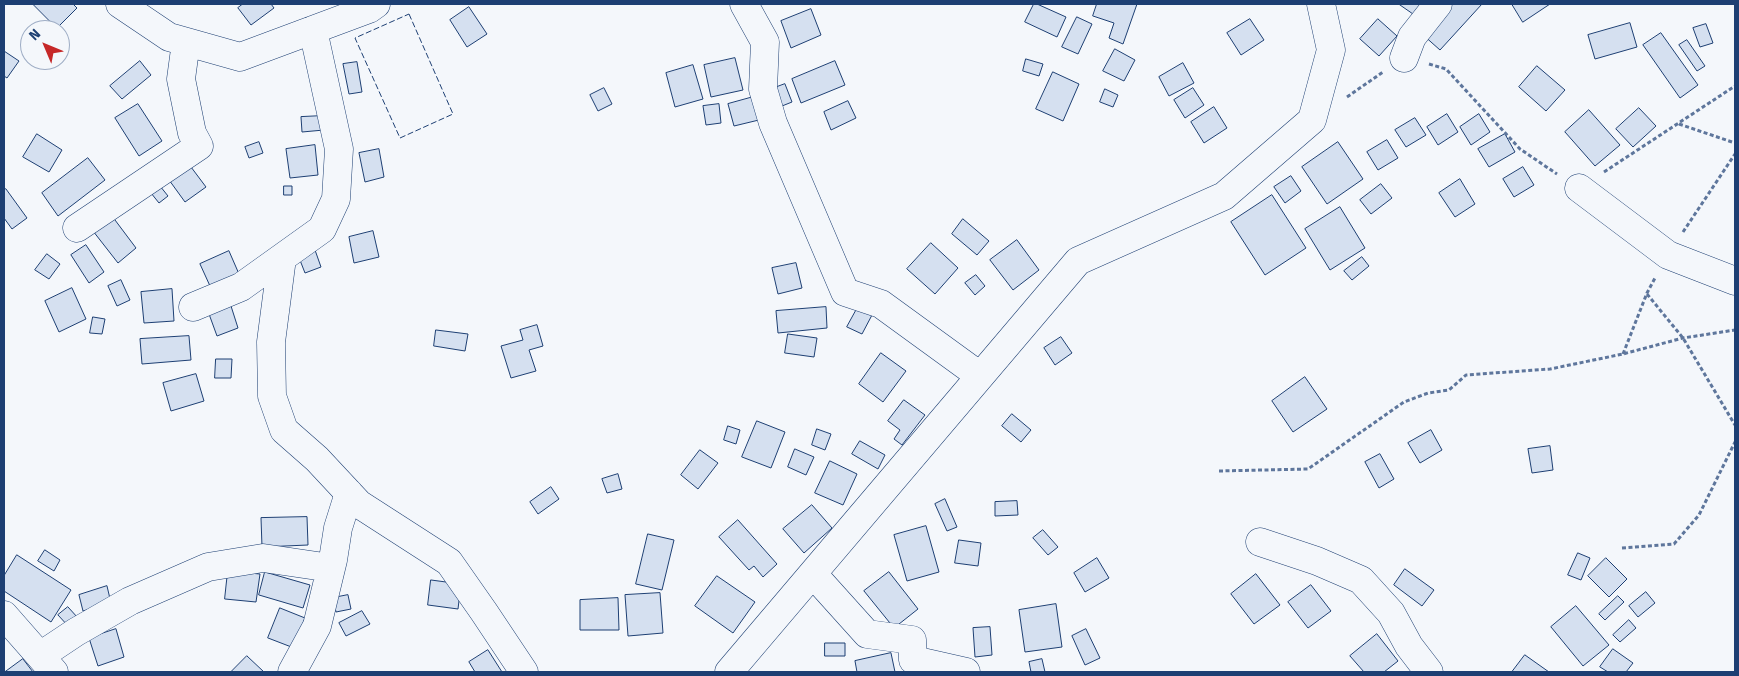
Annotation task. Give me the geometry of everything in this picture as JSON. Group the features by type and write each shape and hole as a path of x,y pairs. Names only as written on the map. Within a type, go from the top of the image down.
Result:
{"street":[{"path":"120,4 169,37 240,57 369,9 376,4"},
{"path":"744,4 765,42 763,89 773,123 846,292 881,304 980,376"},
{"path":"729,672 1078,260 1224,196 1312,120 1331,50 1321,4"},
{"path":"1404,58 1412,37 1438,4"},
{"path":"193,308 240,287 322,229 336,199 340,149 313,30"},
{"path":"77,228 199,146 192,133 181,79 186,42"},
{"path":"1580,188 1668,255 1735,281"},
{"path":"282,258 271,342 272,396 284,430 317,459 359,504 449,562 524,672"},
{"path":"292,672 317,626 331,568 338,528 348,493"},
{"path":"1260,542 1317,561 1361,580 1391,613 1408,646 1429,672"},
{"path":"4,615 47,664 76,632 130,601 208,567 263,558 331,568"},
{"path":"813,574 867,634 912,640 913,660 966,672"}],"path":[{"path":"1312,120 1404,58 1422,61 1446,69 1520,149 1580,188 1735,86"},
{"path":"1678,124 1735,143"},
{"path":"1623,354 1647,293 1668,255 1735,154"},
{"path":"1647,293 1683,338 1735,425"},
{"path":"1219,471 1308,469 1404,402 1428,392 1449,390 1466,375 1550,369 1623,354 1683,338 1735,330"},
{"path":"1622,548 1674,544 1699,515 1735,442"}],"building":[{"path":"33,4 73,4 77,8 65,20 49,20"},
{"path":"243,4 271,4 274,8 251,25 238,8"},
{"path":"1034,4 1066,17 1057,37 1025,22"},
{"path":"1097,4 1137,4 1123,44 1109,38 1114,23 1093,16"},
{"path":"1399,4 1427,4 1418,17"},
{"path":"1450,4 1482,4 1440,50 1422,34"},
{"path":"1512,4 1550,4 1523,22"},
{"path":"469,7 487,34 467,47 450,20"},
{"path":"811,9 821,35 791,48 781,21"},
{"path":"1077,17 1092,24 1078,54 1062,47"},
{"path":"1250,19 1264,40 1241,55 1227,33"},
{"path":"1378,19 1397,36 1379,56 1360,39"},
{"path":"1630,23 1637,47 1595,59 1588,35"},
{"path":"1706,24 1713,43 1700,47 1693,28"},
{"path":"1661,33 1698,85 1680,98 1643,45"},
{"path":"1687,40 1705,66 1697,71 1679,45"},
{"path":"1115,49 1135,60 1124,81 1103,71"},
{"path":"4,51 19,61 7,78 4,76"},
{"path":"735,58 743,90 711,97 704,65"},
{"path":"1026,59 1043,64 1039,76 1023,71"},
{"path":"140,61 151,75 122,99 110,86"},
{"path":"835,61 845,85 801,103 792,79"},
{"path":"357,62 362,92 349,94 343,64"},
{"path":"1183,63 1194,83 1169,96 1159,77"},
{"path":"693,65 703,99 675,107 666,73"},
{"path":"1537,66 1565,90 1546,111 1519,87"},
{"path":"1053,72 1079,84 1063,121 1036,109"},
{"path":"785,84 792,102 777,108 769,90"},
{"path":"604,88 612,104 598,111 590,95"},
{"path":"1193,88 1204,105 1185,118 1174,100"},
{"path":"1105,89 1118,95 1113,107 1100,102"},
{"path":"757,96 763,119 734,126 728,104"},
{"path":"848,101 856,118 831,130 824,112"},
{"path":"138,104 162,141 139,156 115,118"},
{"path":"719,104 721,123 706,125 703,106"},
{"path":"1214,107 1227,128 1204,143 1191,122"},
{"path":"1639,108 1656,126 1633,147 1616,129"},
{"path":"1589,110 1620,145 1595,166 1565,132"},
{"path":"1447,114 1458,132 1438,145 1427,127"},
{"path":"1479,114 1490,132 1471,145 1460,127"},
{"path":"322,116 324,130 302,132 301,117"},
{"path":"1415,118 1426,135 1406,147 1395,130"},
{"path":"37,134 62,150 49,172 23,157"},
{"path":"1505,134 1515,152 1489,167 1478,149"},
{"path":"1387,140 1398,158 1378,170 1367,152"},
{"path":"259,142 263,153 249,158 245,147"},
{"path":"1338,142 1363,179 1327,204 1302,167"},
{"path":"315,145 318,175 290,178 286,149"},
{"path":"379,149 384,177 365,182 359,153"},
{"path":"88,158 105,180 58,216 42,193"},
{"path":"185,159 206,187 185,202 164,173"},
{"path":"1523,167 1534,185 1514,197 1503,179"},
{"path":"1291,176 1301,191 1285,203 1274,187"},
{"path":"1460,179 1475,204 1455,217 1439,193"},
{"path":"156,181 168,196 159,203 147,188"},
{"path":"1381,184 1392,198 1371,214 1360,200"},
{"path":"284,186 292,186 292,195 284,195"},
{"path":"6,189 27,218 12,229 4,218 4,190"},
{"path":"1272,195 1306,248 1265,275 1231,222"},
{"path":"1340,207 1365,248 1330,270 1305,229"},
{"path":"112,216 136,248 118,263 93,231"},
{"path":"963,219 989,241 977,255 952,234"},
{"path":"373,231 379,257 354,263 349,237"},
{"path":"1017,240 1039,270 1013,290 990,260"},
{"path":"931,243 958,268 935,294 907,269"},
{"path":"86,245 104,272 89,283 71,255"},
{"path":"315,250 321,267 305,273 298,255"},
{"path":"229,251 239,274 210,286 200,264"},
{"path":"47,254 60,264 49,279 35,270"},
{"path":"1362,257 1369,266 1352,280 1344,271"},
{"path":"796,263 802,288 778,294 772,268"},
{"path":"976,275 985,286 975,295 965,283"},
{"path":"121,280 130,300 117,306 108,286"},
{"path":"72,288 86,319 59,332 45,301"},
{"path":"172,289 174,321 144,323 141,292"},
{"path":"231,306 238,328 217,336 209,314"},
{"path":"826,307 827,328 778,333 776,311"},
{"path":"858,307 872,315 862,334 847,327"},
{"path":"93,317 105,319 102,334 90,333"},
{"path":"537,325 543,346 529,350 536,371 511,378 501,346 523,340 520,330"},
{"path":"436,330 468,334 465,351 434,346"},
{"path":"788,334 817,338 814,357 785,353"},
{"path":"189,336 191,360 142,364 140,339"},
{"path":"1061,337 1072,353 1055,365 1044,348"},
{"path":"881,353 906,371 883,402 859,384"},
{"path":"216,359 232,359 231,378 215,378"},
{"path":"196,374 204,401 171,411 163,383"},
{"path":"1305,377 1327,409 1293,432 1272,401"},
{"path":"904,400 925,415 902,445 894,439 900,430 888,421"},
{"path":"1012,414 1031,430 1021,442 1002,426"},
{"path":"757,421 785,432 771,468 742,457"},
{"path":"728,426 740,430 736,444 724,440"},
{"path":"817,429 831,434 825,450 812,445"},
{"path":"1431,430 1442,450 1420,463 1408,443"},
{"path":"860,441 885,455 878,469 852,454"},
{"path":"1550,446 1553,470 1532,473 1528,449"},
{"path":"795,449 814,457 806,475 788,467"},
{"path":"700,450 718,463 698,489 681,475"},
{"path":"1380,454 1394,479 1379,488 1365,462"},
{"path":"830,461 857,474 843,505 815,493"},
{"path":"618,474 622,489 607,493 602,479"},
{"path":"551,487 559,499 538,514 530,502"},
{"path":"945,499 957,527 947,531 935,504"},
{"path":"1017,501 1018,515 995,516 995,502"},
{"path":"812,505 832,528 804,553 783,529"},
{"path":"307,517 308,545 262,547 261,518"},
{"path":"738,520 777,564 763,577 754,566 749,570 719,537"},
{"path":"926,526 939,572 907,581 894,535"},
{"path":"1043,530 1058,547 1048,555 1033,538"},
{"path":"648,534 674,540 662,590 636,584"},
{"path":"959,540 981,543 978,566 955,563"},
{"path":"45,550 60,560 54,571 38,561"},
{"path":"1578,553 1590,558 1581,580 1568,575"},
{"path":"17,555 71,590 51,622 4,591 4,576"},
{"path":"1097,558 1109,578 1085,592 1074,573"},
{"path":"1606,558 1627,579 1609,597 1588,576"},
{"path":"1405,569 1434,590 1422,606 1394,585"},
{"path":"228,571 260,574 256,602 225,599"},
{"path":"265,572 310,585 303,608 259,595"},
{"path":"889,572 918,609 894,628 864,591"},
{"path":"1256,574 1280,605 1254,624 1231,594"},
{"path":"717,576 755,602 733,633 695,606"},
{"path":"431,580 461,584 458,609 428,605"},
{"path":"1311,585 1331,611 1308,628 1288,602"},
{"path":"107,586 111,603 83,611 79,595"},
{"path":"1646,592 1655,603 1638,617 1629,606"},
{"path":"660,593 663,633 628,636 625,595"},
{"path":"348,595 351,609 336,612 333,598"},
{"path":"1618,596 1624,602 1605,620 1599,614"},
{"path":"618,598 619,630 580,630 580,600"},
{"path":"1056,604 1062,647 1025,652 1019,610"},
{"path":"1576,606 1609,645 1583,666 1551,627"},
{"path":"68,607 78,618 69,627 58,615"},
{"path":"280,608 305,618 294,648 268,638"},
{"path":"362,611 370,624 346,636 339,623"},
{"path":"1629,620 1636,628 1620,642 1613,635"},
{"path":"990,627 992,655 975,657 973,628"},
{"path":"116,629 124,657 98,666 89,638"},
{"path":"1086,629 1100,658 1085,665 1072,636"},
{"path":"1377,634 1398,661 1384,672 1364,672 1350,656"},
{"path":"825,643 845,643 845,656 825,656"},
{"path":"1613,649 1633,663 1626,672 1608,672 1600,667"},
{"path":"488,650 502,672 475,672 469,662"},
{"path":"891,653 895,672 857,672 855,661"},
{"path":"1525,655 1549,672 1512,672"},
{"path":"247,656 264,672 231,672"},
{"path":"23,659 33,672 5,672"},
{"path":"1042,659 1045,672 1031,672 1029,662"}],"fence":[{"path":"409,14 453,114 400,138 355,38 409,14"}]}
